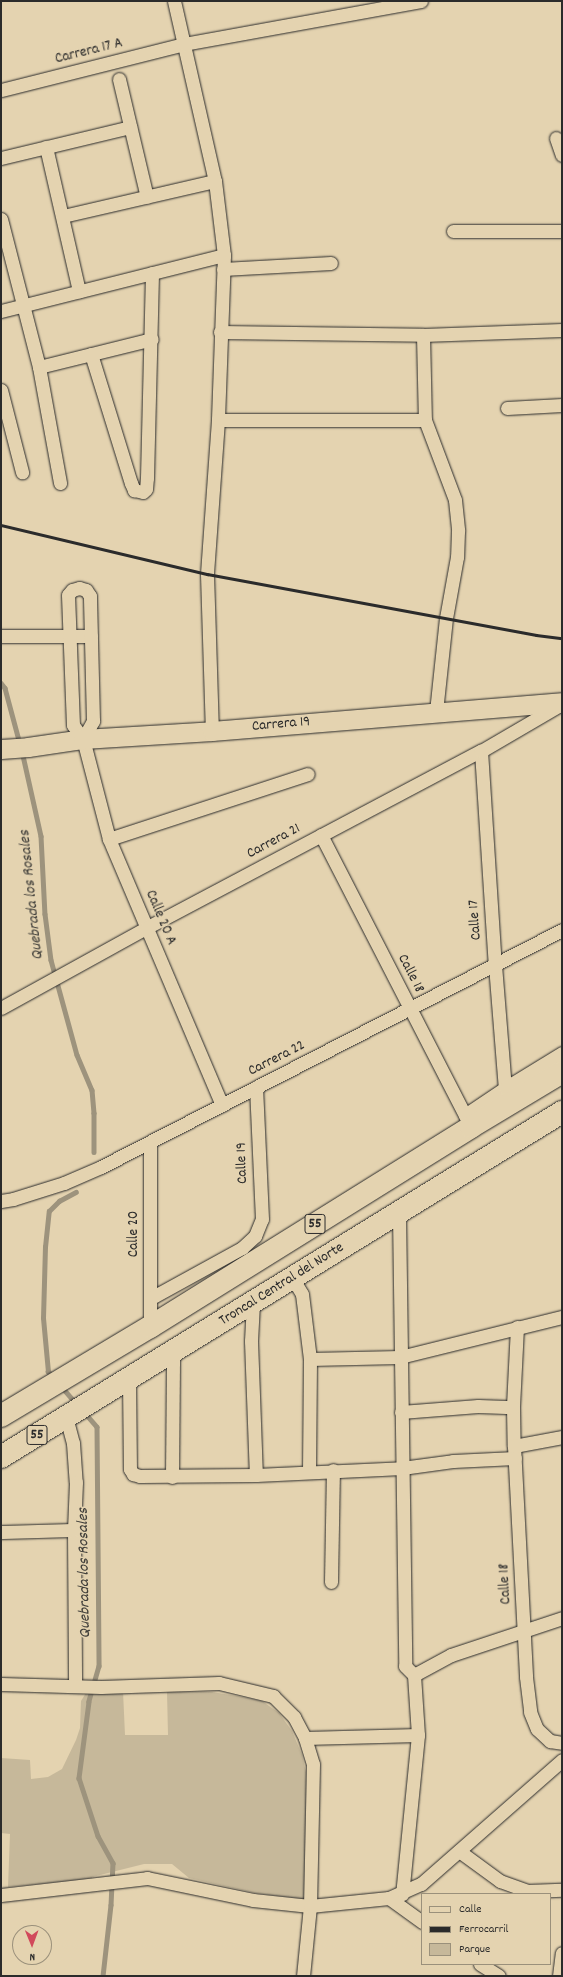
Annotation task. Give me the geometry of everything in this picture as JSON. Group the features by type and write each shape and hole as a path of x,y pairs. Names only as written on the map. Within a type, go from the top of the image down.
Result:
{"highway":[{"name":"55","path":"1,1416 150,1327 468,1121 562,1072"},
{"name":"Troncal Central del Norte","path":"1,1457 562,1112"}],"street":[{"path":"174,1 215,181 224,255 218,420 207,574 212,731"},
{"name":"Carrera 17 A","path":"1,90 184,44 421,1"},
{"path":"119,79 147,197"},
{"path":"1,158 130,126"},
{"path":"556,138 562,155"},
{"path":"46,147 63,216 79,292"},
{"path":"63,216 215,181"},
{"path":"1,219 39,367 60,483"},
{"path":"453,231 562,231"},
{"path":"1,311 224,255"},
{"path":"223,268 331,263"},
{"path":"91,354 131,483 134,490 143,492 146,489 152,339 152,273"},
{"path":"220,332 423,335 562,330"},
{"path":"423,335 425,420 455,500 458,531 457,556 446,618 436,712"},
{"path":"39,367 152,339"},
{"path":"1,390 22,472"},
{"path":"508,408 562,405"},
{"path":"218,420 425,420"},
{"name":"Calle 20 A","path":"83,739 93,721 90,596 86,590 79,588 72,590 68,595 73,725 83,739 109,839 222,1105"},
{"path":"1,636 91,636"},
{"name":"Carrera 19","path":"1,748 28,747 83,739 212,731 562,703"},
{"name":"Carrera 21","path":"1,1008 146,928 481,751 562,703"},
{"name":"Calle 17","path":"481,751 495,965 505,1088"},
{"path":"109,839 308,774"},
{"name":"Calle 18","path":"321,835 468,1121"},
{"name":"Carrera 22","path":"1,1201 21,1197 79,1177 101,1167 562,930"},
{"path":"468,1121 505,1088 562,1053"},
{"name":"Calle 19","path":"151,1298 242,1248 255,1236 262,1219 256,1088"},
{"name":"Calle 20","path":"150,1142 150,1327"},
{"path":"399,1213 405,1666 414,1675 418,1736 402,1894"},
{"path":"293,1278 302,1294 310,1359 309,1472"},
{"path":"253,1303 251,1341 256,1475"},
{"path":"310,1359 400,1357 562,1317"},
{"name":"Calle 18","path":"517,1327 513,1407 524,1629 530,1712 537,1729 550,1742 562,1744"},
{"path":"172,1477 173,1352"},
{"path":"129,1378 130,1469 133,1474 140,1476 172,1477 256,1475 333,1470 402,1468 515,1452 562,1437"},
{"path":"401,1412 478,1406 513,1407"},
{"path":"74,1412 73,1442 76,1482 74,1530 80,1686"},
{"path":"331,1582 333,1470"},
{"path":"1,1532 74,1530"},
{"path":"414,1675 451,1655 524,1629 562,1618"},
{"path":"1,1684 101,1687 219,1683 273,1696 294,1717 305,1738 313,1764 310,1906 303,1976"},
{"path":"305,1738 418,1736"},
{"path":"1,1895 147,1878 253,1900 310,1906 389,1898 402,1894 421,1884 562,1760"},
{"path":"459,1851 500,1881 527,1891 562,1890"},
{"path":"389,1898 421,1921"},
{"path":"559,1976 562,1953"}],"green space":[{"path":"123,1691 125,1735 168,1735 167,1692 212,1692 237,1696 262,1701 279,1713 292,1731 302,1755 306,1772 306,1900 255,1893 189,1878 172,1864 144,1864 92,1877 92,1879 8,1887 10,1834 1,1833 1,1758 30,1760 31,1779 48,1777 62,1769 76,1740 80,1728 81,1701 86,1693"}],"waterway":[{"name":"Quebrada los Rosales","path":"1,683 5,688 20,744"},
{"name":"Quebrada los Rosales","path":"22,751 41,836 45,914 51,960 77,1055 92,1090 94,1113 94,1152"},
{"name":"Quebrada los Rosales","path":"54,1377 48,1372 43,1318 45,1247 49,1211 59,1201 76,1192"},
{"name":"Quebrada los Rosales","path":"61,1386 76,1403"},
{"name":"Quebrada los Rosales","path":"85,1413 97,1427 99,1666 89,1702 79,1778 98,1836 113,1863 111,1905 103,1976"}],"railway":[{"path":"1,525 207,574 536,635 562,638"}]}
